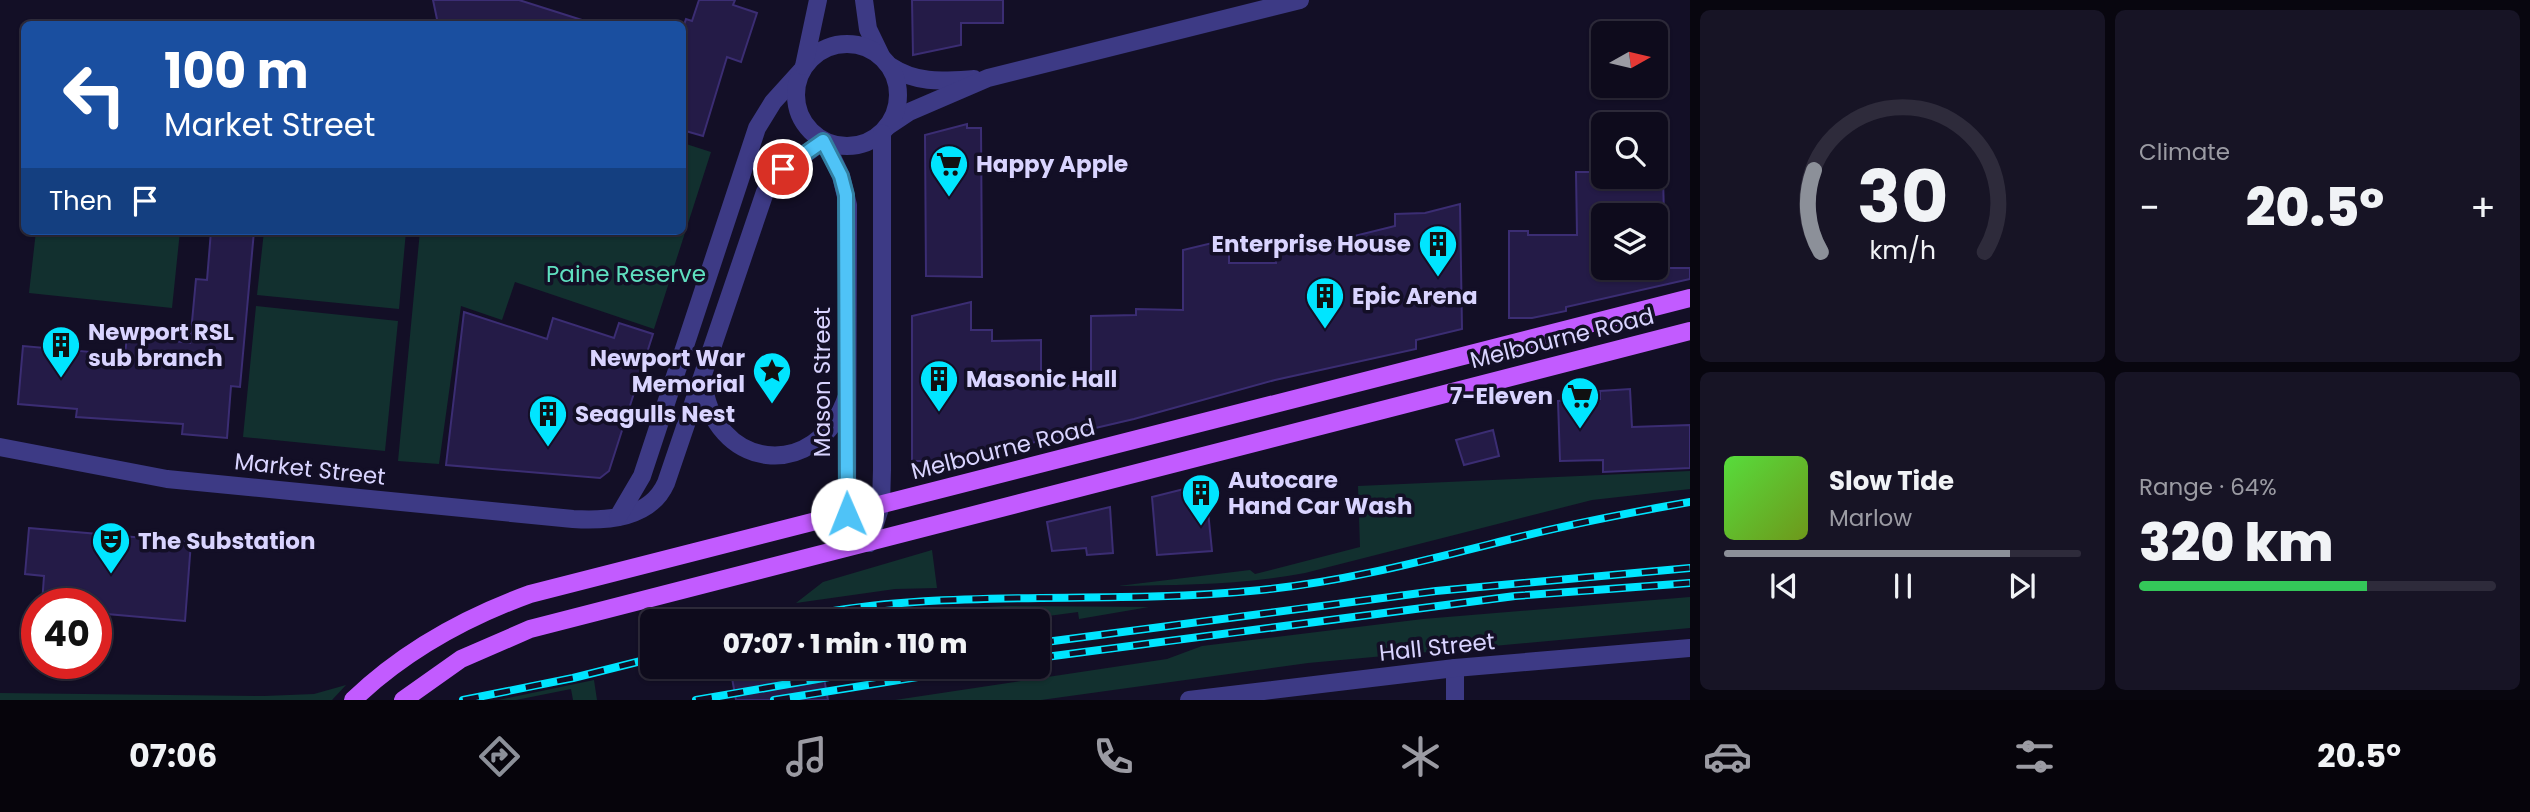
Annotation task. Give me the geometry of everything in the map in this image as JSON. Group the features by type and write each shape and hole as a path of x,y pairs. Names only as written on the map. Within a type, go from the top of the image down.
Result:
{"main road":[{"name":"Melbourne Road","path":"353,700 402,658 477,615 530,594 1690,298"},
{"name":"Melbourne Road","path":"403,700 461,659 508,636 552,622 1690,331"}],"street":[{"path":"818,0 795,94 798,111 808,128 824,141 842,146 859,145 909,112 988,78 1300,0"},
{"path":"864,0 871,38 887,63 898,96 895,112 885,129 881,505 869,542"},
{"path":"618,517 630,502 642,476 743,162 768,108 823,49 847,43 863,46 905,76 927,81 988,78"},
{"name":"Market Street","path":"0,447 167,479 573,519 618,517 648,506 661,494 768,186 783,169 824,141"},
{"name":"Mason Street","path":"824,141 841,176 848,205 847,514"},
{"path":"703,372 706,399 718,425 739,446 764,455 790,454 811,446 830,428 846,396"},
{"path":"847,514 869,542"},
{"name":"Hall Street","path":"1189,700 1455,668 1690,648"},
{"path":"1455,668 1455,700"}],"green space":[{"name":"Paine Reserve","path":"686,144 711,152 686,230"},
{"path":"36,235 180,235 172,308 29,293"},
{"path":"264,235 406,235 399,309 257,295"},
{"name":"Paine Reserve","path":"420,235 684,235 654,329 515,282 502,320 461,306 439,464 398,461"},
{"path":"256,306 398,321 385,451 243,437"},
{"path":"1690,471 1690,489 1592,500 1305,573 1235,582 1118,586 1250,570 1255,574 1360,547 1358,486"},
{"path":"932,550 937,588 895,589 796,603 823,582"},
{"path":"1690,597 1690,628 1308,663 1041,700 895,700 1034,679 1050,679 1050,677 1167,659 1202,646 1423,619"},
{"path":"1006,606 1149,607 1079,619 1078,612 1050,616 1050,609 952,609"},
{"path":"594,680 597,700 573,700 571,689 516,700 498,700"},
{"path":"346,685 332,700 0,700 0,693 264,696 314,694"}],"building":[{"path":"433,0 519,0 582,20 582,21 437,21"},
{"path":"699,0 735,0 733,5 757,13 741,62 727,57 703,136 686,131 685,21 686,19 692,21"},
{"path":"912,0 1003,0 1003,23 961,23 961,45 913,55"},
{"path":"967,124 967,128 981,128 982,277 926,276 925,135"},
{"path":"1576,172 1591,172 1591,189 1663,189 1664,203 1591,203 1591,280 1668,280 1668,268 1690,268 1690,279 1566,307 1566,311 1532,318 1509,318 1509,231 1528,231 1528,235 1577,235"},
{"path":"1460,204 1462,329 1416,340 1416,349 1275,380 1134,419 967,458 967,461 912,461 912,316 971,302 971,330 992,330 992,341 1041,340 1041,386 1091,385 1091,316 1136,315 1136,309 1183,310 1183,250 1229,239 1229,263 1276,263 1275,248 1306,248 1395,226 1395,214 1425,213"},
{"path":"211,235 254,235 240,387 231,386 227,438 182,434 183,424 76,417 77,409 18,404 23,346 125,355 127,336 190,343 196,279 207,280"},
{"path":"464,312 547,339 553,318 614,338 619,323 653,334 609,471 600,478 446,465"},
{"path":"1630,389 1632,427 1690,425 1690,468 1603,472 1603,460 1560,461 1558,401 1600,399 1600,391"},
{"path":"1493,430 1499,456 1464,465 1456,440"},
{"path":"1188,488 1189,502 1207,501 1212,551 1157,555 1152,497"},
{"path":"1110,507 1113,553 1087,555 1086,548 1052,551 1047,522"},
{"name":"The Substation","path":"29,528 191,542 185,621 112,614 112,588 43,588 44,576 25,574"},
{"path":"732,679 824,679 828,700 736,700"}],"railway":[{"path":"848,609 956,600 1191,595 1284,587 1386,569 1562,527 1690,502"},
{"path":"1050,641 1436,591 1690,568"},
{"path":"1050,656 1515,596 1690,583"},
{"path":"463,700 640,661"},
{"path":"696,700 818,679"},
{"path":"774,700 905,679"}],"place":[{"name":"Happy Apple","path":"949,198"},
{"name":"Enterprise House","path":"1438,278"},
{"name":"Epic Arena","path":"1325,330"},
{"name":"Newport RSL sub branch","path":"61,379"},
{"name":"Newport War Memorial","path":"772,405"},
{"name":"Masonic Hall","path":"939,413"},
{"name":"7-Eleven","path":"1580,430"},
{"name":"Seagulls Nest","path":"548,448"},
{"name":"Autocare Hand Car Wash","path":"1201,527"},
{"name":"The Substation","path":"111,575"}],"route":[{"path":"783,169 823,141 841,176 846,195 847,514"}]}
